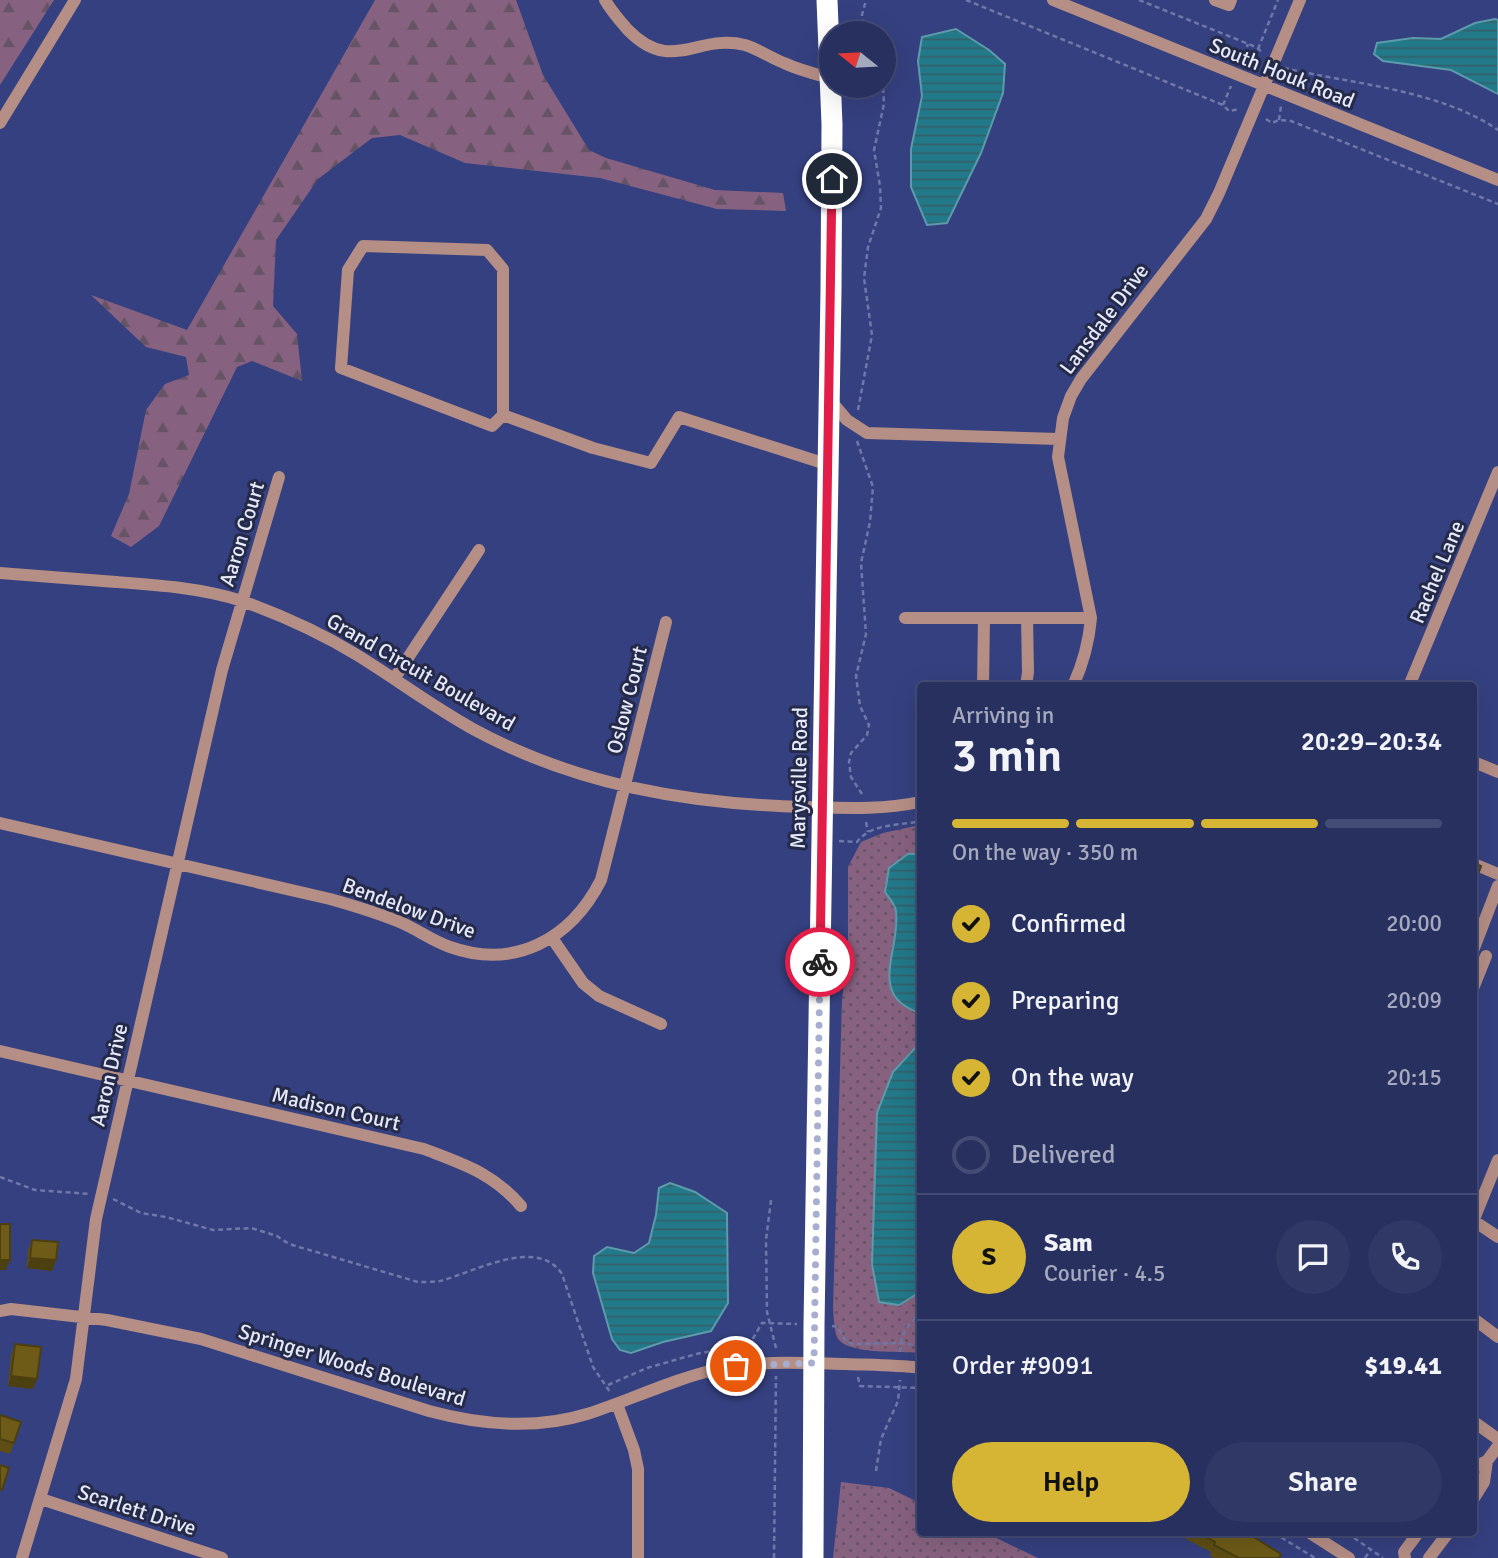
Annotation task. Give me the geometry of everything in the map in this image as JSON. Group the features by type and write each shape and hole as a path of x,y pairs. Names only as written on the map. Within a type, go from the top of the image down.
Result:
{"highway":[{"name":"Marysville Road","path":"827,0 828,21"},
{"name":"Marysville Road","path":"813,1558 814,1325 830,400 830,98"}],"street":[{"path":"0,123 75,0"},
{"path":"605,0 635,37 659,52 675,52 724,42 746,45 795,68 819,75"},
{"name":"South Houk Road","path":"1053,0 1498,180"},
{"path":"1215,0 1229,5 1231,0"},
{"name":"Lansdale Drive","path":"1075,682 1090,635 1091,618 1058,457 1059,439 1071,396 1081,379 1206,219 1300,0"},
{"path":"363,246 487,250 503,269 503,415 492,426 341,368 348,270 363,246"},
{"path":"830,400 857,428 878,434 1059,439"},
{"path":"503,415 593,448 651,463 679,417 829,465"},
{"name":"Rachel Lane","path":"1411,682 1498,472"},
{"name":"Aaron Court","path":"241,601 279,477"},
{"path":"394,679 479,550"},
{"name":"Grand Circuit Boulevard","path":"0,573 164,586 241,601 303,626 354,653 435,706 506,745 574,772 665,796 725,804 822,808"},
{"name":"Aaron Drive","path":"22,1558 76,1379 93,1241 102,1195 222,670 241,601"},
{"path":"905,618 1091,618"},
{"path":"983,682 984,618"},
{"path":"1027,618 1027,682"},
{"name":"Oslow Court","path":"626,786 666,622"},
{"path":"1477,763 1498,772"},
{"name":"Bendelow Drive","path":"0,823 368,910 403,923 448,947 467,952 507,953 533,947 552,938 583,910 601,880 626,786"},
{"path":"822,808 864,809 899,807 917,803"},
{"path":"1477,865 1498,874"},
{"path":"1477,975 1498,886"},
{"path":"552,938 570,968 591,990 606,1000 661,1024"},
{"name":"Madison Court","path":"0,1051 424,1149 491,1177 521,1206"},
{"path":"1477,1212 1498,1160"},
{"path":"1477,1222 1498,1237"},
{"name":"Springer Woods Boulevard","path":"0,1311 85,1318 154,1328 201,1339 457,1419 490,1424 552,1422 584,1415 694,1375 731,1367 814,1363 917,1368"},
{"path":"1477,1321 1498,1337"},
{"path":"617,1404 638,1469 638,1558"},
{"path":"1477,1424 1498,1439"},
{"path":"1477,1493 1484,1482 1487,1461 1498,1446"},
{"path":"1477,1466 1487,1461"},
{"name":"Scarlett Drive","path":"41,1499 222,1558"},
{"path":"1315,1536 1349,1558"},
{"path":"1405,1558 1404,1552 1416,1536"},
{"path":"1429,1558 1446,1536"}],"path":[{"path":"862,21 866,0"},
{"path":"966,0 1223,105 1229,111"},
{"path":"1139,0 1258,49 1284,69 1432,99 1458,108 1498,130"},
{"path":"1258,49 1279,0"},
{"path":"868,832 862,791 851,777 849,762 851,753 867,735 869,725 860,706 856,676 866,634 861,563 870,522 873,487 857,447 857,428 858,402 871,351 872,335 863,278 868,247 881,208 874,150 884,98"},
{"path":"1272,123 1279,120 1291,121 1498,204"},
{"path":"822,843 848,840 857,842 868,832 882,827 917,821"},
{"path":"0,1178 35,1191 102,1195 141,1213 213,1230 251,1228 277,1236 300,1248 418,1282 438,1281 518,1257 534,1256 547,1260 555,1264 562,1275 593,1367 617,1404"},
{"path":"771,1200 766,1240 766,1312 771,1323 776,1364 774,1558"},
{"path":"876,1471 881,1439 896,1409 901,1343 905,1328 917,1317"},
{"path":"607,1386 647,1368 696,1354 743,1345 752,1340 762,1324 838,1326 845,1340 852,1344 901,1343 917,1346"},
{"path":"860,1386 917,1388"},
{"path":"1279,1536 1315,1558"},
{"path":"1352,1536 1383,1558"},
{"path":"1366,1558 1371,1549"}],"green space":[{"path":"0,0 54,0 0,85"},
{"path":"375,0 516,0 543,75 589,150 606,158 715,190 783,193 786,211 717,209 600,178 465,163 400,135 372,138 318,179 276,240 273,306 297,334 302,381 252,361 237,367 159,526 131,547 111,536 129,494 146,410 165,384 189,375 186,357 146,347 91,295 187,330"},
{"path":"917,826 917,1353 875,1351 842,1343 836,1334 833,1309 842,1000 848,946 848,867 861,842 883,833"},
{"path":"841,1482 889,1488 917,1502 917,1536 992,1536 1038,1558 833,1558"}],"shaded area":[{"path":"1498,20 1498,94 1451,70 1383,61 1374,54 1377,43 1413,38 1441,39 1475,23"},
{"path":"956,29 1005,64 1003,93 981,153 947,223 927,225 911,187 911,149 922,96 918,61 922,37"},
{"path":"908,854 917,854 917,1012 904,1005 894,995 890,983 896,911 885,892 889,868"},
{"path":"917,1047 917,1294 899,1305 879,1302 872,1264 877,1113 893,1072"},
{"path":"670,1183 695,1192 727,1213 728,1303 711,1331 663,1342 631,1353 620,1350 612,1339 593,1273 594,1256 607,1247 634,1253 649,1243 659,1188"}],"building":[{"path":"0,1224 10,1224 10,1260 0,1260"},
{"path":"32,1240 58,1242 56,1260 30,1258"},
{"path":"15,1344 41,1347 37,1379 11,1376"},
{"path":"0,1415 21,1422 14,1443 0,1439"},
{"path":"0,1465 9,1468 2,1490 0,1489"},
{"path":"1204,1536 1252,1536 1281,1554 1279,1558 1239,1558 1214,1545 1215,1542"}],"way so far":[{"path":"736,1366 814,1363 820,962"}],"route":[{"path":"820,962 832,179"}]}
